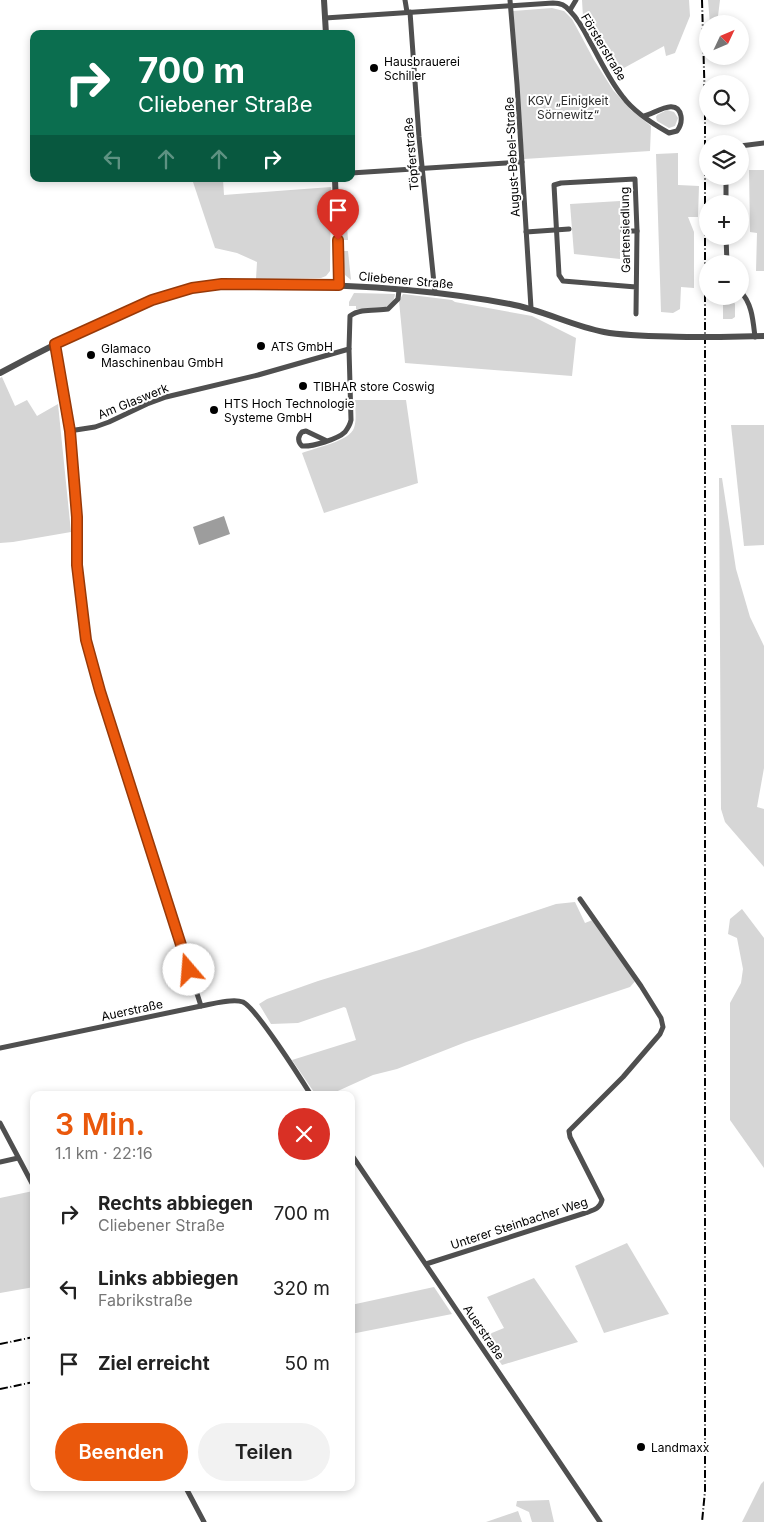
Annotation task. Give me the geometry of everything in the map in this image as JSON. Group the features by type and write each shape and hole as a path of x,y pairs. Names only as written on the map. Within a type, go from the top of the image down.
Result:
{"street":[{"path":"324,0 326,30"},
{"path":"406,0 409,12"},
{"path":"570,10 576,0"},
{"name":"Försterstraße","path":"325,18 510,3 562,4 570,10 581,25 607,72 630,106 644,116 668,133 677,131 680,127 680,113 674,106 669,106 644,116"},
{"name":"August-Bebel-Straße","path":"510,3 531,308"},
{"name":"Töpferstraße","path":"409,12 422,169 435,293"},
{"path":"749,145 764,143"},
{"path":"355,173 522,162"},
{"name":"Gartensiedlung","path":"636,287 563,281 558,275 554,185 635,179 637,231 636,314"},
{"path":"335,182 339,285"},
{"path":"526,232 569,229"},
{"path":"623,231 637,231"},
{"name":"Cliebener Straße","path":"0,373 55,344 152,300 192,288 222,284 339,285 435,293 531,308 580,326 604,332 634,335 691,337 764,336"},
{"path":"327,440 306,431 302,432 298,438 304,447 338,437 349,426 351,420 350,316 353,313 388,309 398,299 399,290"},
{"path":"749,305 755,337"},
{"path":"55,344 70,431 77,517 77,565 86,640 100,691 201,1006"},
{"name":"Am Glaswerk","path":"70,431 95,427 166,397 258,375 349,349"},
{"name":"Unterer Steinbacher Weg","path":"426,1264 585,1213 599,1208 601,1205 602,1200 568,1131 623,1077 660,1034 663,1027 661,1018 641,986 580,899"},
{"name":"Auerstraße","path":"0,1048 201,1006 231,1001 243,1002 251,1008 266,1028 309,1091"},
{"path":"0,1123 30,1179"},
{"path":"0,1162 18,1158"},
{"name":"Auerstraße","path":"355,1160 600,1522"},
{"path":"188,1491 204,1522"}],"green space":[{"name":"KGV „Einigkeit Sörnewitz“","path":"582,0 689,0 690,16 675,53 666,56 664,46 613,74 583,17"},
{"path":"708,0 720,0 718,15 709,15"},
{"name":"KGV „Einigkeit Sörnewitz“","path":"552,8 564,11 572,19 613,90 631,110 651,126 650,151 524,159 513,11"},
{"path":"667,110 674,112 678,118 675,126 669,128 657,121 656,117"},
{"path":"678,153 678,185 699,186 698,217 688,217 694,232 694,288 681,287 680,309 673,313 661,312 656,154"},
{"path":"749,170 764,170 764,271 756,271 757,233 750,232"},
{"path":"193,182 223,182 224,195 331,187 330,271 326,276 321,278 256,279 257,262 237,253 215,248"},
{"path":"620,201 620,259 574,254 570,204"},
{"path":"346,212 348,240 342,240 340,213"},
{"path":"342,251 348,251 351,280 345,275"},
{"path":"354,293 395,294 390,304 380,309 356,309 356,306 349,306"},
{"path":"403,294 452,300 532,316 576,338 572,376 405,363 399,301"},
{"path":"723,305 735,305 735,317 723,319"},
{"path":"2,377 15,406 27,400 37,416 58,404 71,532 0,543 0,378"},
{"path":"355,400 406,400 418,483 324,513 302,453 339,440 351,433 355,421"},
{"path":"731,425 764,425 764,545 744,546"},
{"path":"719,478 722,478 736,569 750,617 764,646 764,768 757,807 764,809 764,867 725,822 721,809"},
{"path":"575,902 585,923 595,919 637,979 630,987 466,1042 397,1069 373,1075 338,1091 313,1091 292,1060 356,1040 346,1008 344,1007 298,1023 271,1024 259,1004 267,999 318,981 419,950 556,904"},
{"path":"742,909 764,938 764,1168 730,1120 730,1003 741,983 743,969 737,938 728,934 730,919"},
{"path":"30,1192 30,1288 0,1293 0,1198"},
{"path":"627,1243 669,1314 604,1333 575,1266"},
{"path":"534,1278 578,1342 502,1365 482,1337 504,1328 487,1297"},
{"path":"434,1287 452,1314 355,1333 355,1304"},
{"path":"764,1481 764,1522 742,1522 761,1484"},
{"path":"549,1500 554,1522 532,1522 529,1512 516,1506 517,1501"},
{"path":"518,1511 522,1522 486,1522"}],"shaded area":[{"path":"224,516 230,534 199,545 193,527"}],"railway":[{"path":"702,0 705,105 705,1491 702,1522"},
{"path":"0,1344 30,1338"},
{"path":"0,1389 30,1383"}],"place":[{"name":"Hausbrauerei Schiller","path":"374,68"},
{"name":"ATS GmbH","path":"261,346"},
{"name":"Glamaco Maschinenbau GmbH","path":"91,355"},
{"name":"TIBHAR store Coswig","path":"303,386"},
{"name":"HTS Hoch Technologie Systeme GmbH","path":"214,410"},
{"name":"Landmaxx","path":"641,1447"}],"route":[{"path":"189,970 100,691 86,640 77,565 77,517 70,431 55,344 152,300 192,288 213,284 339,285 338,240"}]}
